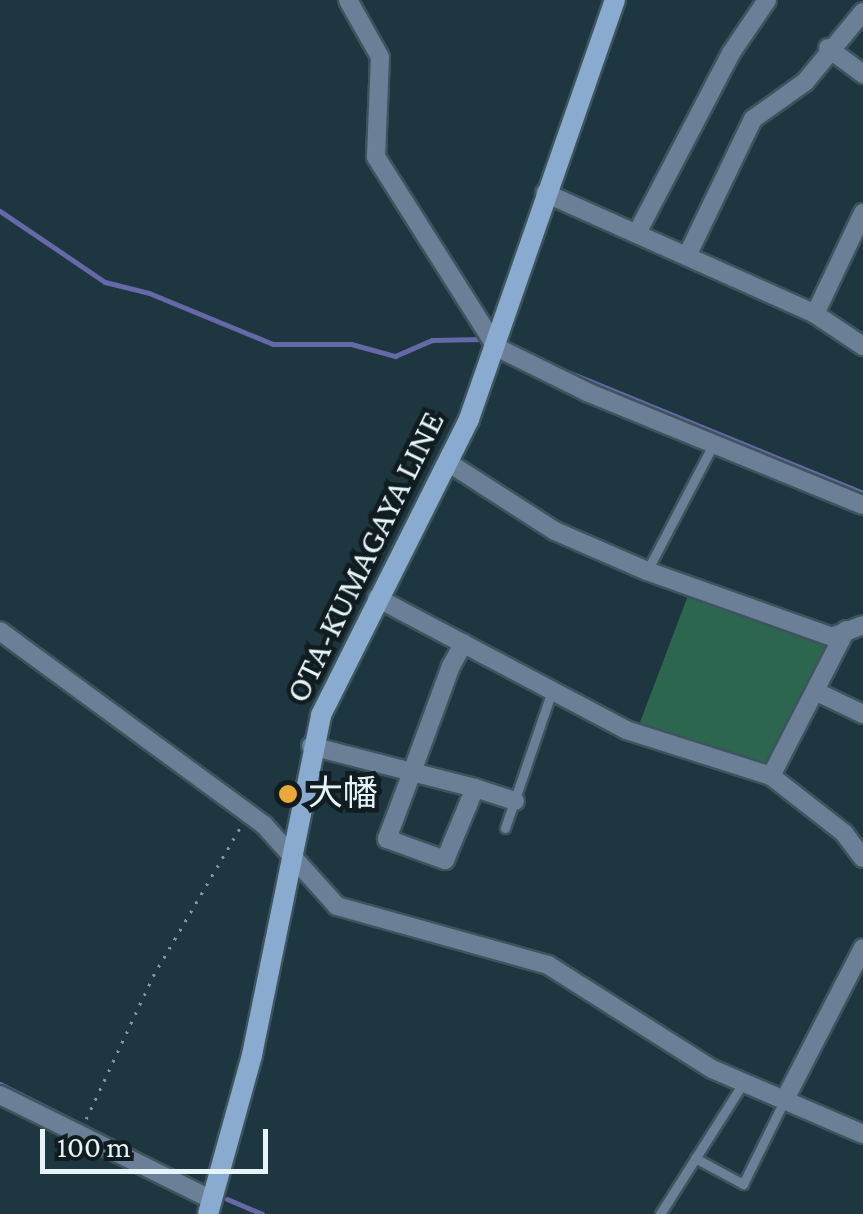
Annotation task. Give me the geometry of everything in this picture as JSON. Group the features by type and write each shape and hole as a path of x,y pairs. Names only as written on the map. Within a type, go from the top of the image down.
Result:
{"main road":[{"name":"OTA-KUMAGAYA LINE","path":"210,1207 252,1055 311,746 332,686 449,463 496,346 545,193 615,0"}],"street":[{"path":"348,0 380,57 380,168 496,346 713,445 863,506"},
{"path":"637,234 731,54 768,0"},
{"path":"687,256 722,171 753,119 798,90 828,48 863,12"},
{"path":"828,48 863,74"},
{"path":"545,193 815,314 863,346"},
{"path":"815,314 863,213"},
{"path":"449,463 555,531 647,571 832,637 855,628"},
{"path":"378,598 626,730 771,776 844,833 863,858"},
{"path":"771,776 855,628"},
{"path":"0,631 248,813 290,851 337,906 548,965 743,1082 863,1134"},
{"path":"464,643 387,840 445,860 475,788"},
{"path":"819,693 863,714"},
{"path":"311,746 514,801"},
{"path":"784,1101 863,948"},
{"path":"0,1095 210,1207"}],"lane":[{"path":"647,571 713,445"},
{"path":"505,828 552,690"},
{"path":"660,1214 743,1082"},
{"path":"696,1158 743,1184 784,1101"}],"path":[{"path":"79,1134 153,976 248,813"}],"green space":[{"path":"689,593 836,643 771,764 639,725"}],"waterway":[{"path":"0,211 105,282 149,293 273,344 351,344 395,356 432,340 482,339"},
{"path":"551,365 863,493"},
{"path":"0,1084 195,1182"},
{"path":"227,1199 262,1214"}],"place":[{"name":"大幡","path":"288,794"}]}
